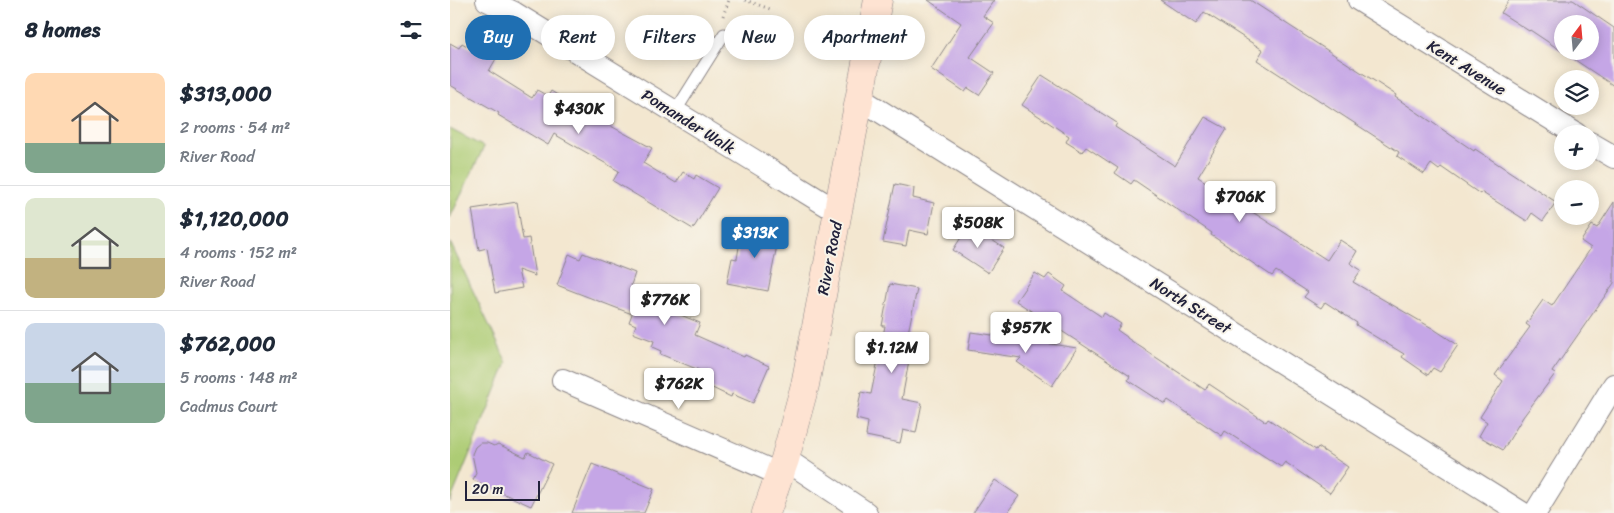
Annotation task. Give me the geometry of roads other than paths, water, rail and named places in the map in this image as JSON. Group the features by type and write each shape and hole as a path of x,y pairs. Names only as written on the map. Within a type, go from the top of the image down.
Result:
{"main road":[{"name":"River Road","path":"766,513 782,467 805,385 878,0"}],"street":[{"name":"Pomander Walk","path":"487,0 514,13 838,212"},
{"name":"Kent Avenue","path":"1359,0 1561,125"},
{"name":"North Street","path":"859,98 1522,513"},
{"path":"1599,148 1614,157"},
{"path":"563,380 782,467 866,513"},
{"path":"1535,513 1614,385"}],"lane":[{"path":"675,112 724,34"}]}
